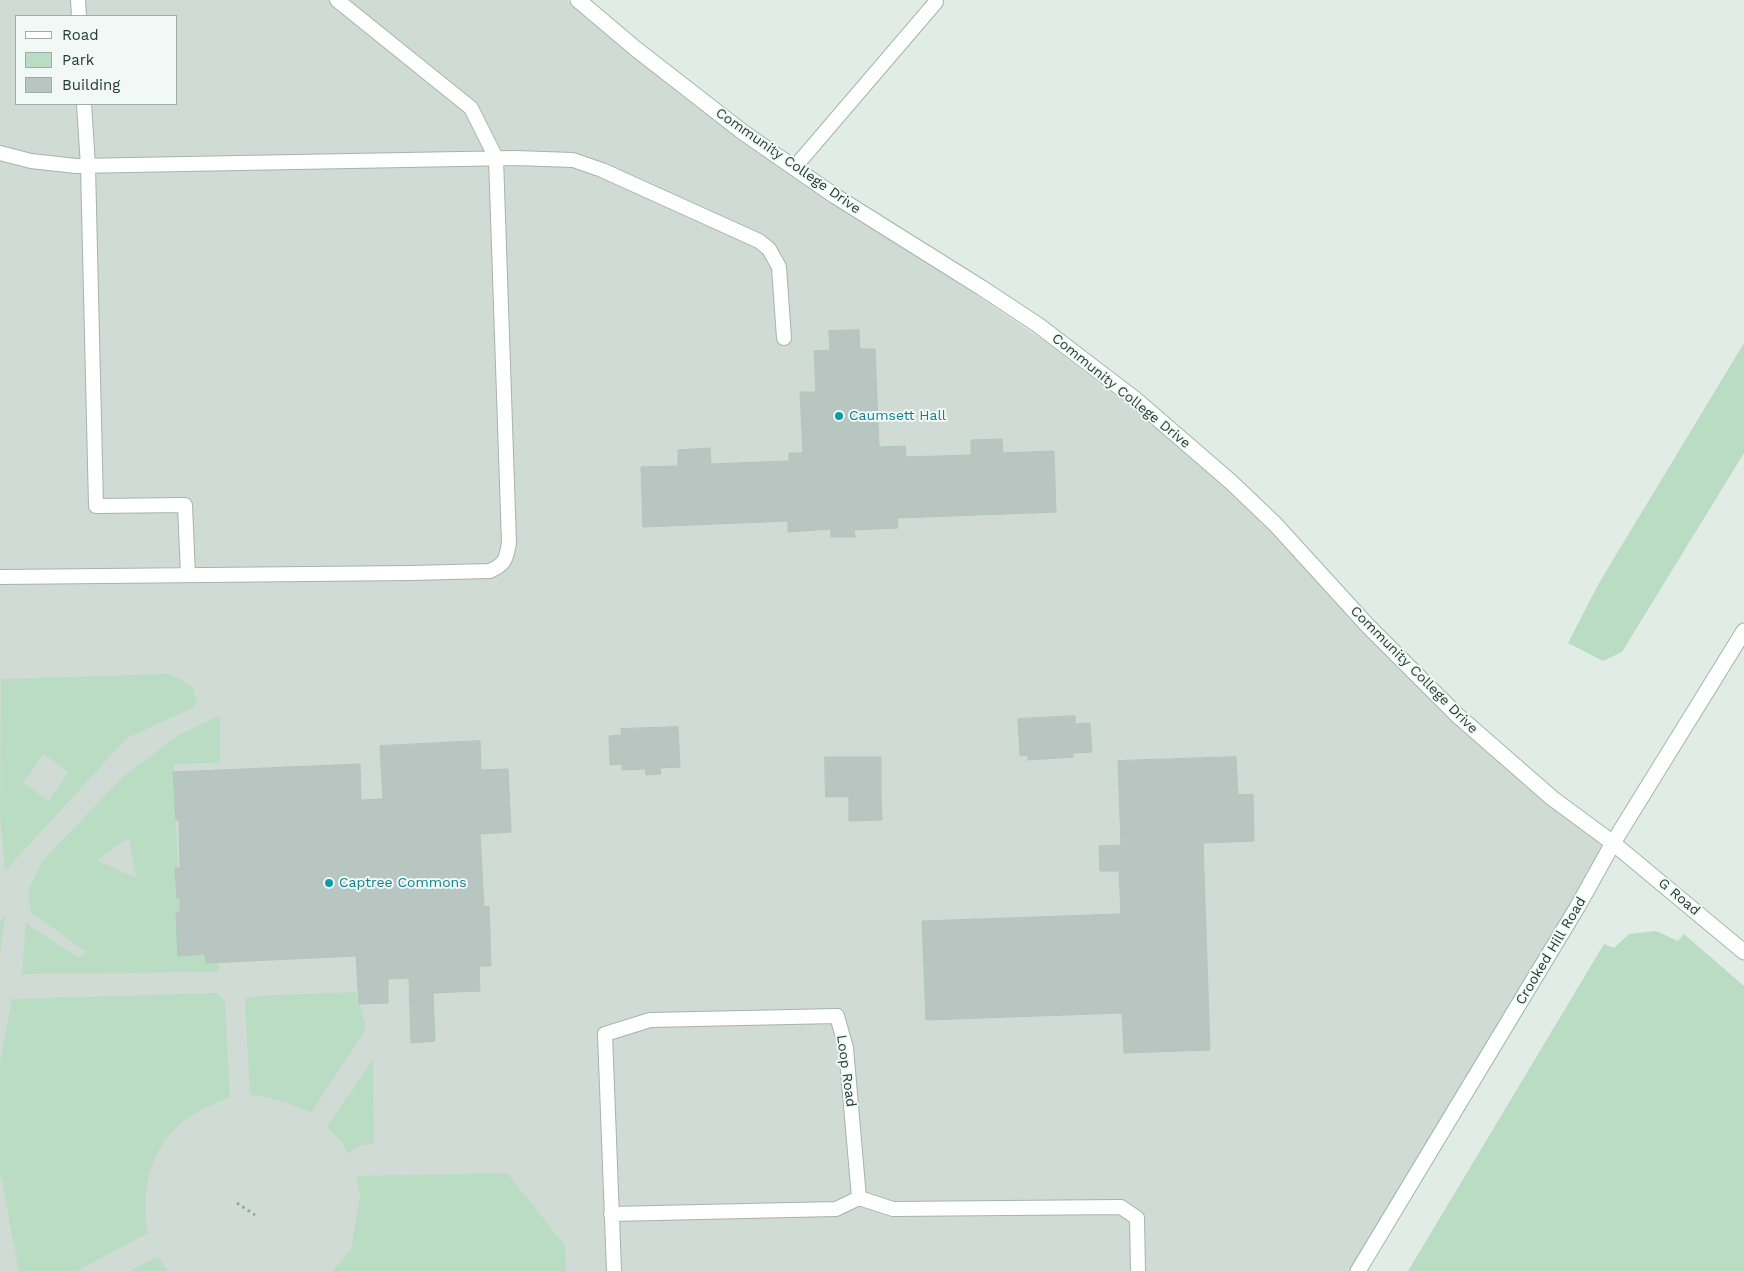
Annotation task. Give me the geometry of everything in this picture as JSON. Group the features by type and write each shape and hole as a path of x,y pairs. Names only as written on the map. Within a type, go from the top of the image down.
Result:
{"main road":[{"name":"Community College Drive","path":"578,0 700,99 794,168 1030,320 1135,399 1231,482 1275,524 1368,626 1456,715 1552,798 1613,843"},
{"name":"Crooked Hill Road","path":"1358,1271 1578,906 1613,843 1744,631"},
{"name":"G Road","path":"1613,843 1744,952"}],"lane":[{"path":"78,0 79,15"},
{"path":"0,577 490,571 500,566 507,557 509,543 496,158 472,108 337,0"},
{"path":"794,168 936,2"},
{"path":"84,105 88,166 96,506 185,505 188,575"},
{"path":"0,153 31,162 88,166 496,158 573,160 602,170 759,241 769,249 778,267 784,338"},
{"name":"Loop Road","path":"614,1271 605,1034 650,1020 837,1016 846,1048 860,1198"},
{"path":"612,1214 836,1209 860,1198 893,1210 1121,1207 1137,1218 1138,1271"}],"path":[{"path":"237,1203 255,1215"}],"shaded area":[{"path":"0,0 567,0 716,119 1043,340 1190,453 1276,537 1371,639 1607,844 1352,1271 0,1271"}],"green space":[{"path":"1744,343 1744,453 1622,652 1603,661 1568,643 1599,583"},
{"path":"167,674 180,679 193,688 197,703 192,708 127,738 5,871 0,815 1,679","holes":["44,754 68,772 49,801 23,783"]},
{"path":"220,715 220,763 174,764 181,954 218,955 219,972 22,974 26,923 78,958 86,952 31,912 28,891 42,861 124,776 177,736","holes":["129,837 136,878 97,860"]},
{"path":"5,914 0,957 0,921"},
{"path":"1656,931 1678,941 1684,934 1744,986 1744,1271 1408,1271 1604,944 1614,948 1629,934"},
{"path":"356,992 366,1029 311,1113 281,1101 250,1095 245,999 254,996"},
{"path":"216,993 225,1001 230,1098 207,1107 188,1118 172,1132 160,1148 152,1166 147,1186 148,1233 77,1271 19,1271 0,1171 0,1063 12,999"},
{"path":"373,1060 374,1144 361,1145 348,1154 343,1144 327,1126"},
{"path":"507,1173 565,1246 566,1271 333,1271 351,1249 360,1196 356,1176"},
{"path":"158,1256 168,1271 130,1271"}],"building":[{"name":"Caumsett Hall","path":"859,330 860,349 875,349 879,447 905,446 906,457 971,455 971,440 1002,439 1003,453 1054,451 1056,512 897,518 898,528 854,530 855,537 831,537 831,529 788,532 788,521 643,527 641,467 678,466 678,450 710,448 711,464 789,461 789,453 803,453 800,392 816,392 814,351 830,350 829,331"},
{"path":"1075,716 1075,724 1090,723 1092,752 1073,753 1073,757 1028,760 1028,755 1020,756 1018,719"},
{"path":"678,727 680,767 660,768 661,774 646,775 645,769 622,770 622,764 610,765 609,736 622,735 621,729"},
{"name":"Captree Commons","path":"480,741 481,770 508,769 511,832 480,834 484,907 489,906 491,966 479,966 480,991 433,993 435,1041 411,1043 409,978 388,979 388,1003 359,1004 356,956 206,963 205,954 178,956 176,913 180,912 180,898 177,898 175,868 180,868 179,820 176,820 173,772 360,764 361,800 383,799 380,746"},
{"path":"825,757 881,757 881,796 826,797"},
{"path":"1236,757 1238,795 1253,794 1254,841 1203,843 1210,1050 1124,1053 1122,1013 926,1020 922,921 1121,914 1119,871 1100,871 1099,846 1121,845 1118,761"},
{"path":"881,796 882,820 849,821 849,797"}],"place":[{"name":"Caumsett Hall","path":"839,416"},
{"name":"Captree Commons","path":"329,883"}]}
